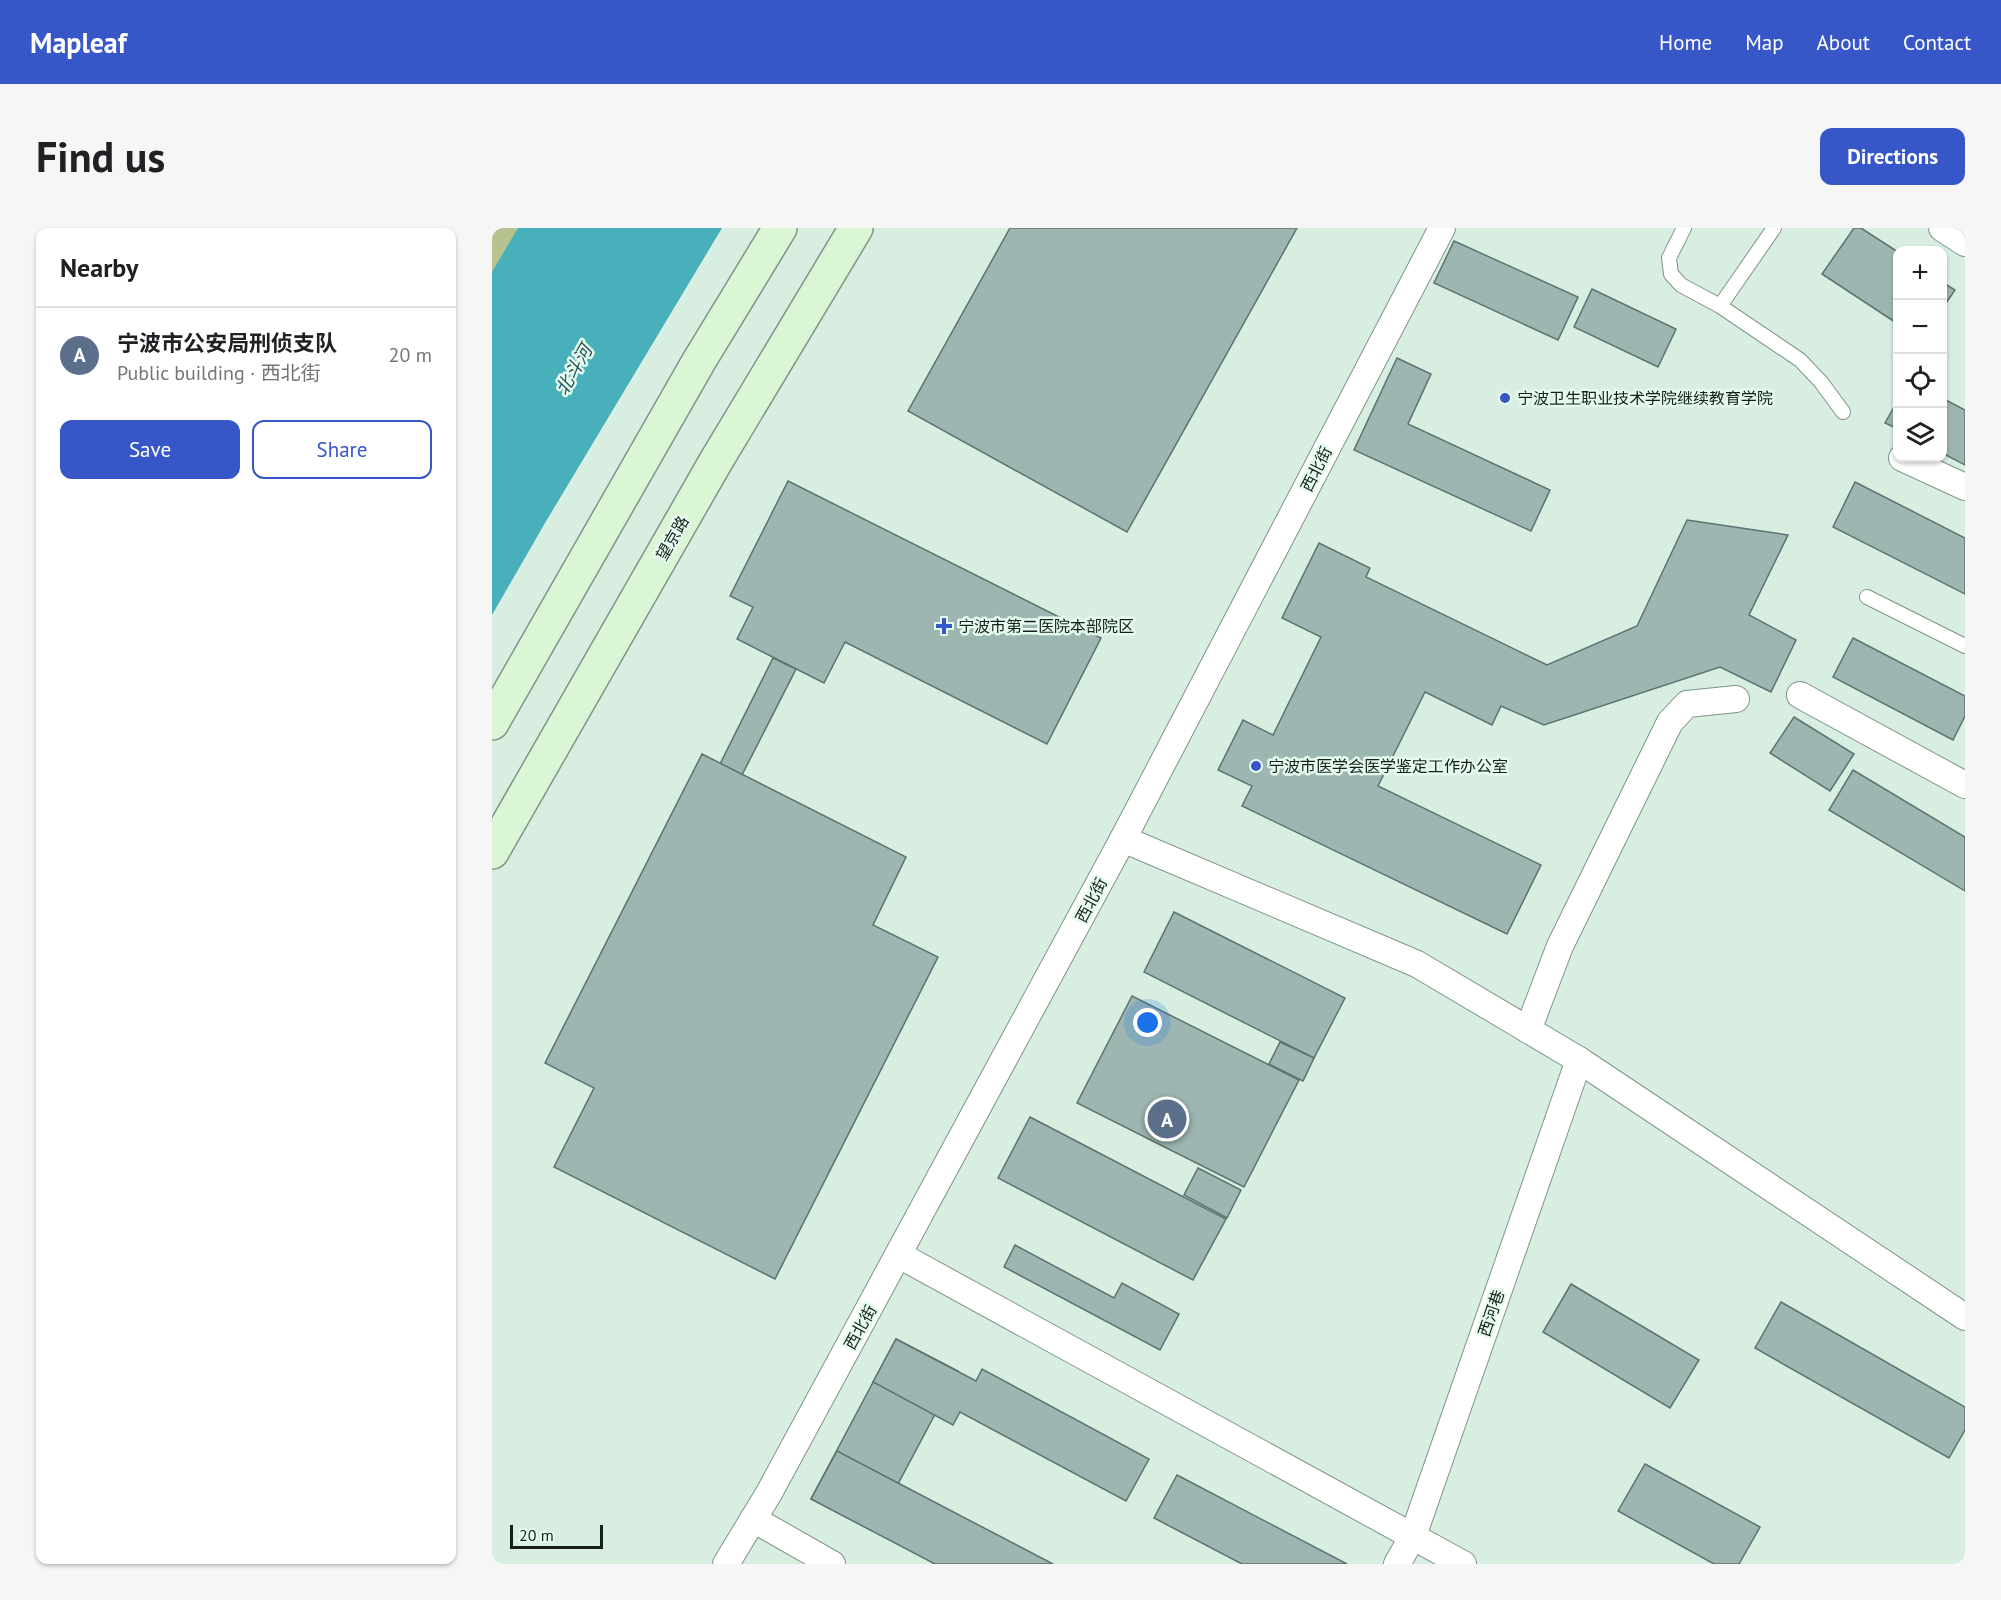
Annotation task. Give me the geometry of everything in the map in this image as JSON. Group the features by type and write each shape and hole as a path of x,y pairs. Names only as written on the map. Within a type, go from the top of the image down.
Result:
{"main road":[{"path":"492,723 699,361 780,228"},
{"name":"望京路","path":"492,852 716,461 856,228"}],"street":[{"name":"西北街","path":"726,1564 769,1493 1124,839 1442,228"},
{"path":"1942,228 1965,243"},
{"path":"1911,462 1965,487"},
{"path":"1800,694 1965,785"},
{"path":"1528,1030 1560,946 1670,722 1686,704 1736,699"},
{"path":"1124,839 1417,964 1579,1060 1965,1317"},
{"name":"西河巷","path":"1397,1564 1413,1536 1579,1060"},
{"path":"899,1255 1463,1564"},
{"path":"753,1519 832,1564"}],"lane":[{"path":"1684,228 1669,258 1671,274 1681,285 1720,306 1800,360 1821,382 1843,412"},
{"path":"1720,306 1774,228"},
{"path":"1867,597 1965,646"}],"green space":[{"path":"492,228 530,228 492,291"}],"water":[{"name":"北斗河","path":"518,228 722,228 492,615 492,272"}],"building":[{"path":"1010,228 1297,228 1127,532 908,411"},
{"path":"1854,228 1861,228 1893,249 1893,321 1822,274"},
{"path":"1454,241 1578,297 1558,340 1434,283"},
{"path":"1947,285 1955,290 1947,302"},
{"path":"1592,289 1676,329 1658,367 1574,327"},
{"path":"1397,358 1431,374 1408,424 1550,490 1531,531 1354,450"},
{"path":"1947,401 1965,410 1965,465 1947,456"},
{"path":"1893,409 1893,427 1885,423"},
{"path":"788,481 1101,638 1047,744 845,642 824,683 737,639 753,607 730,596"},
{"path":"1855,482 1965,538 1965,594 1833,527"},
{"path":"1687,520 1788,535 1749,615 1796,640 1771,692 1720,667 1544,725 1501,706 1492,725 1425,692 1378,786 1541,865 1507,934 1242,806 1252,786 1218,770 1243,720 1273,735 1321,637 1282,618 1319,543 1370,568 1366,577 1547,665 1637,626"},
{"path":"1853,638 1965,696 1965,716 1953,740 1833,677"},
{"path":"773,658 796,669 742,775 720,764"},
{"path":"1794,717 1854,754 1830,791 1770,753"},
{"path":"702,754 906,857 873,925 938,957 775,1279 554,1167 594,1088 545,1063"},
{"path":"1853,770 1965,837 1965,891 1829,810"},
{"path":"1174,912 1345,998 1314,1058 1144,972"},
{"path":"1132,996 1299,1080 1244,1187 1077,1103"},
{"path":"1280,1042 1314,1058 1303,1081 1269,1064"},
{"path":"1030,1117 1226,1219 1193,1280 998,1178"},
{"path":"1198,1168 1241,1190 1227,1218 1184,1195"},
{"path":"1015,1245 1114,1298 1122,1283 1179,1314 1160,1350 1004,1267"},
{"path":"1571,1284 1699,1360 1670,1408 1543,1332"},
{"path":"1781,1302 1965,1407 1965,1430 1949,1458 1755,1348"},
{"path":"896,1339 958,1371 873,1531 811,1499"},
{"path":"896,1339 976,1381 982,1369 1149,1459 1126,1501 960,1412 953,1425 873,1382"},
{"path":"837,1451 1053,1564 935,1564 811,1499"},
{"path":"1645,1464 1760,1527 1739,1564 1714,1564 1618,1511"},
{"path":"1177,1475 1347,1564 1242,1564 1154,1518"}],"place":[{"name":"宁波卫生职业技术学院继续教育学院","path":"1505,398"},
{"name":"宁波市第二医院本部院区","path":"944,626"},
{"name":"宁波市医学会医学鉴定工作办公室","path":"1256,766"},
{"name":"宁波市公安局刑侦支队","path":"1167,1119"}]}
